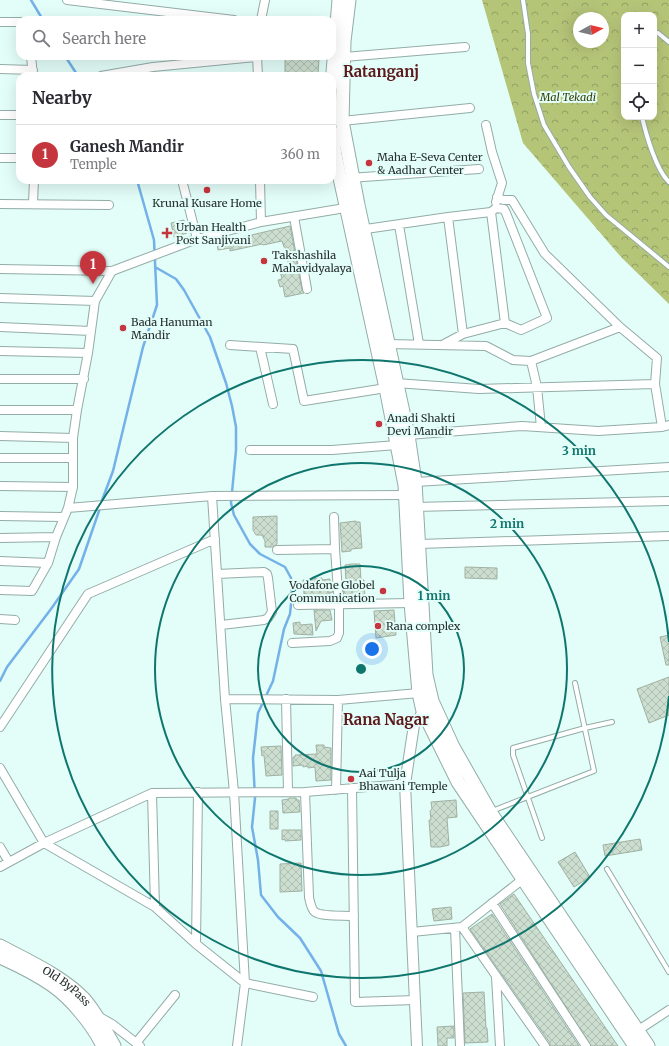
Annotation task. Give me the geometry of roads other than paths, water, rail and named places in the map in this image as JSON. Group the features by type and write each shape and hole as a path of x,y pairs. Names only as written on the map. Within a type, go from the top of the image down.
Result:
{"main road":[{"path":"336,36 339,0"},
{"path":"349,0 344,57 342,121 346,178 387,344 397,444 406,485 412,498 419,544 428,706 458,782 635,1046"},
{"path":"333,72 334,60"},
{"path":"336,157 346,178"},
{"path":"358,231 391,386 408,435 412,498 411,603 418,693 428,706 453,747 490,812 648,1046"},
{"name":"Old ByPass","path":"0,946 56,976 83,999 96,1015 114,1046"},
{"name":"Old ByPass","path":"0,957 14,963 53,986 74,1005 103,1046"}],"street":[{"path":"67,0 201,16"},
{"path":"262,16 265,0"},
{"path":"0,22 16,22"},
{"path":"344,57 465,47"},
{"path":"32,60 33,72"},
{"path":"124,72 153,67 226,60"},
{"path":"257,60 258,72"},
{"path":"153,67 154,72"},
{"path":"0,69 25,72"},
{"path":"342,121 470,108"},
{"path":"0,115 16,115"},
{"path":"486,125 492,152 502,180 502,187 497,197 494,210 505,323"},
{"path":"0,158 16,158"},
{"path":"346,178 480,169"},
{"path":"33,203 34,184"},
{"path":"183,184 197,239"},
{"path":"260,184 261,222"},
{"path":"408,435 522,426 598,431 666,426 655,384 657,358 620,327 545,254 513,201 503,200 497,197"},
{"path":"0,204 33,203 109,205"},
{"path":"0,269 112,271 197,239 261,222 352,206"},
{"path":"358,231 494,210 504,210 548,318 521,330 505,323 464,334 443,345"},
{"path":"294,216 307,289"},
{"path":"448,217 464,334"},
{"path":"399,224 419,344"},
{"path":"0,590 32,591 48,563 63,517 68,508 73,487 73,438 84,379 95,301 112,271"},
{"path":"0,298 95,301"},
{"path":"0,327 91,331"},
{"path":"387,344 486,346 512,360 531,361 620,327"},
{"path":"230,345 293,349 304,401 391,386 479,389 655,384"},
{"path":"260,347 273,404"},
{"path":"0,351 88,353"},
{"path":"531,361 537,387 541,427"},
{"path":"0,379 84,379"},
{"path":"0,410 77,410"},
{"path":"0,436 73,438"},
{"path":"250,450 332,450 397,444"},
{"path":"0,458 73,458"},
{"path":"412,498 669,467"},
{"path":"0,486 73,487"},
{"path":"217,496 215,539 217,574 225,699 234,792 245,983 237,1046"},
{"path":"68,508 217,496 669,501"},
{"path":"0,516 63,517"},
{"path":"292,642 330,640 337,638 339,633 339,605 334,517"},
{"path":"419,544 669,536"},
{"path":"0,538 56,537"},
{"path":"0,727 88,594 215,539"},
{"path":"277,550 335,549"},
{"path":"0,561 48,563"},
{"path":"217,574 264,572 267,574 272,612 268,618 264,620 221,624"},
{"path":"298,605 411,603"},
{"path":"0,619 15,620"},
{"path":"225,699 338,700 418,693"},
{"path":"286,699 288,792"},
{"path":"336,790 338,700"},
{"path":"416,1046 405,784 414,725 428,706"},
{"path":"0,768 44,843 155,907 196,944 245,983 313,997"},
{"path":"0,867 44,843 152,793 305,792 405,784"},
{"path":"352,788 355,1002 414,1000"},
{"path":"196,944 198,792"},
{"path":"305,792 308,897 311,907 322,915 354,916"},
{"path":"152,793 155,907"},
{"path":"0,847 9,862"},
{"path":"412,932 459,927 492,904 523,879"},
{"path":"492,904 586,1046"},
{"path":"459,927 545,1046"},
{"path":"459,927 460,1046"},
{"path":"496,977 500,1046"},
{"path":"81,1015 96,1015 112,1024 138,1044 175,995"},
{"path":"637,1031 669,1010"}],"lane":[{"path":"523,0 528,34 528,63 534,94 544,125 569,167 590,197 606,215 669,267"},
{"path":"657,33 669,42"},
{"path":"643,120 645,131 658,166 669,182"},
{"path":"490,812 594,771 575,682"},
{"path":"542,838 513,755 513,748 612,722"},
{"path":"607,869 669,972"}],"waterway":[{"path":"31,0 41,16"},
{"path":"68,60 75,72"},
{"path":"101,503 113,471 143,347 157,305 154,240 138,184"},
{"path":"155,267 176,279 184,290 210,337 226,383 236,427 236,450 231,503 234,515 250,544 260,554 285,567 291,578 292,594 290,614 284,629 273,681 258,713 253,758 255,798 252,827 258,860 261,895 278,917 300,938 321,971 339,1034 346,1046"},
{"path":"0,681 7,667 79,569 100,508"}],"place":[{"name":"Maha E-Seva Center & Aadhar Center","path":"369,163"},
{"name":"Krunal Kusare Home","path":"207,190"},
{"name":"Urban Health Post Sanjivani","path":"167,233"},
{"name":"Takshashila Mahavidyalaya","path":"264,261"},
{"name":"Ganesh Mandir","path":"93,284"},
{"name":"Bada Hanuman Mandir","path":"123,328"},
{"name":"Anadi Shakti Devi Mandir","path":"379,424"},
{"name":"Vodafone Globel Communication","path":"383,591"},
{"name":"Rana complex","path":"378,626"},
{"name":"Aai Tulja Bhawani Temple","path":"351,779"}],"district":[{"name":"Ratanganj","path":"381,71"},
{"name":"Rana Nagar","path":"386,719"}],"park label":[{"name":"Mal Tekadi","path":"568,97"}]}
